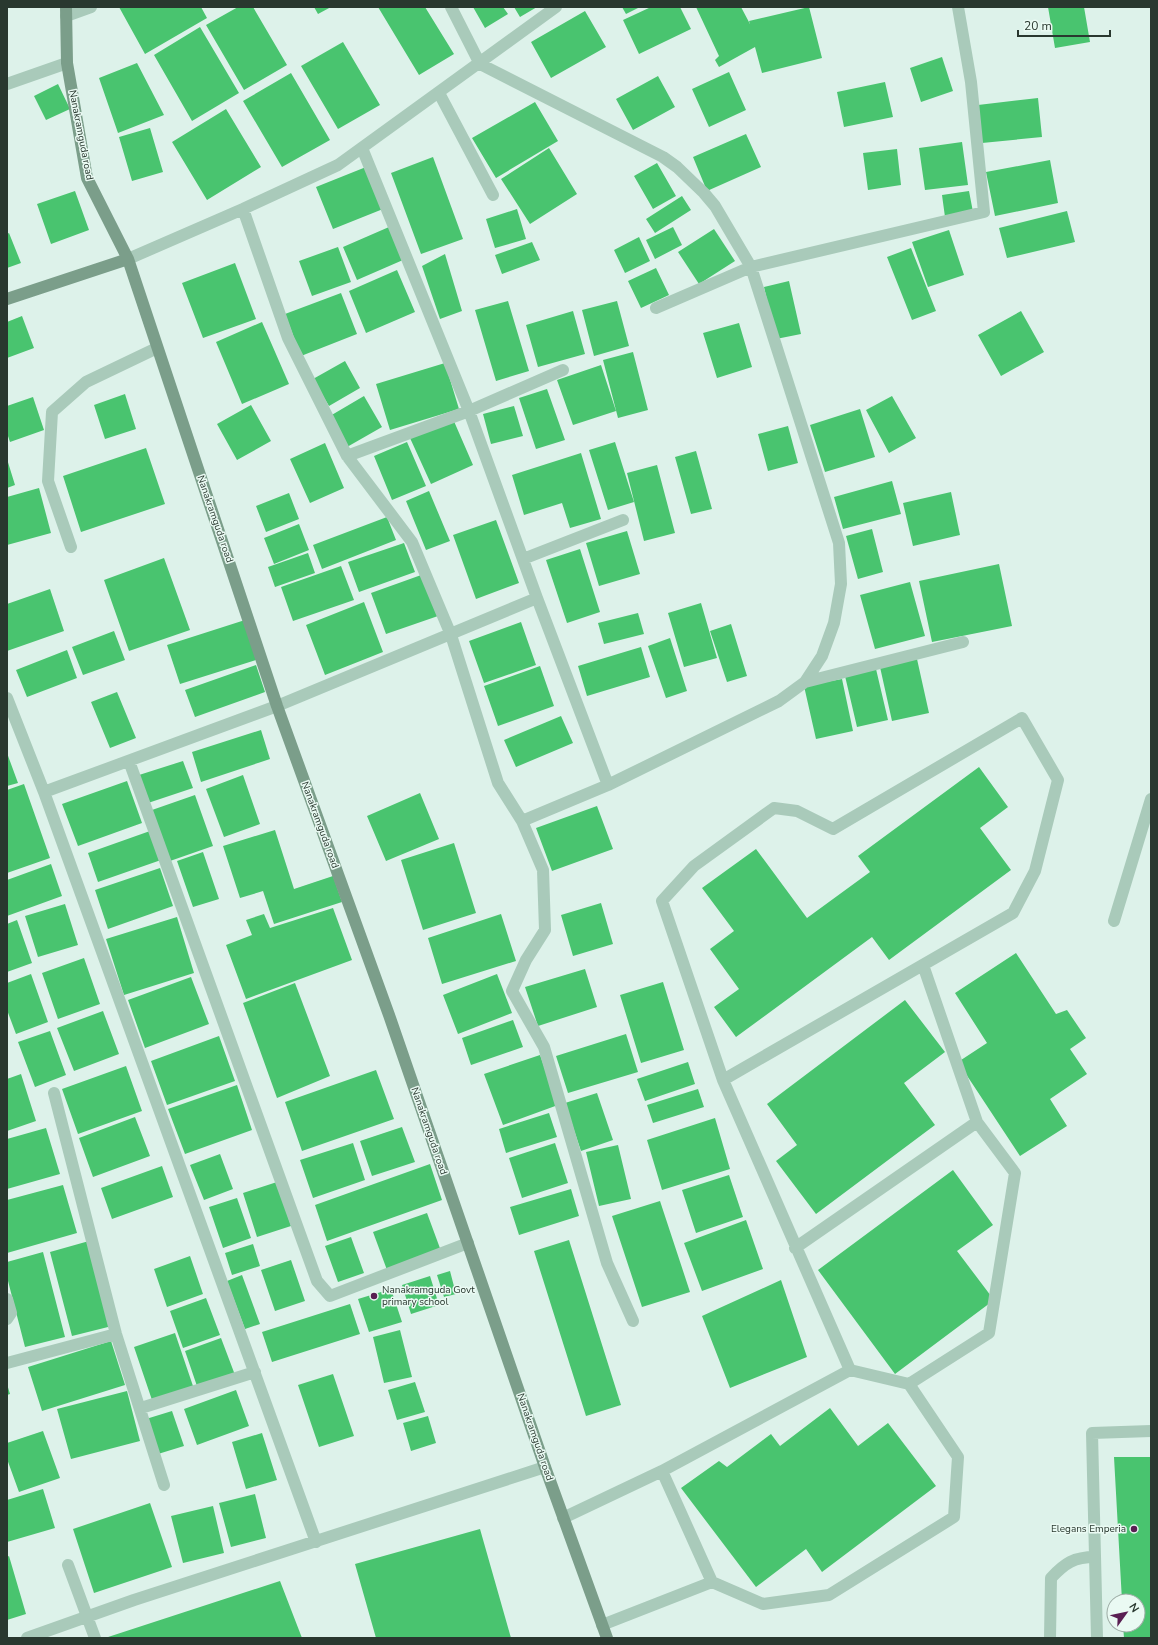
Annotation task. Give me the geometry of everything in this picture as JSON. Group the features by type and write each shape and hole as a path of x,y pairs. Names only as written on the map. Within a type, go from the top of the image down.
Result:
{"main road":[{"name":"Nanakramguda road","path":"66,11 67,63 87,178 128,259 278,706 389,1015 545,1467 607,1638"},
{"path":"7,299 128,259"}],"street":[{"path":"66,11 91,7"},
{"path":"451,7 480,64 651,150 677,167 715,206 750,267 839,542 841,584 834,623 822,656 805,682 779,701 608,785 522,822"},
{"path":"128,259 243,209 338,165 480,64 556,7"},
{"path":"656,308 750,267 984,212 971,82 958,7"},
{"path":"7,84 67,63"},
{"path":"439,93 493,195"},
{"path":"362,148 469,410 537,598 608,785"},
{"path":"243,209 288,338 347,456 412,542 451,635 498,784 522,822 543,870 545,930 526,960 512,991 544,1047 607,1263 633,1321"},
{"path":"71,547 48,481 52,412 86,382 157,348"},
{"path":"347,456 469,410 563,370"},
{"path":"523,559 623,520"},
{"path":"44,792 278,706 537,598"},
{"path":"805,682 963,642"},
{"path":"7,698 44,792 316,1542"},
{"path":"724,1080 1013,913 1035,871 1058,780 1022,718 834,829 797,811 774,808 694,866 662,901 724,1080 795,1248 850,1370"},
{"path":"129,761 317,1281 330,1296 468,1243"},
{"path":"1114,921 1151,798"},
{"path":"909,1384 988,1332 1015,1173 977,1122 923,965"},
{"path":"54,1093 116,1334 141,1408 164,1486"},
{"path":"795,1248 977,1122"},
{"path":"7,1299 11,1313 7,1319"},
{"path":"7,1363 116,1334"},
{"path":"563,1518 662,1471 850,1370 909,1384 958,1457 954,1517 829,1595 763,1604 712,1582 662,1471"},
{"path":"141,1408 255,1372"},
{"path":"1097,1638 1092,1433 1151,1431"},
{"path":"27,1638 87,1616 545,1467"},
{"path":"1050,1638 1051,1578 1064,1564 1084,1557 1095,1557"},
{"path":"68,1565 95,1638"},
{"path":"602,1625 712,1582"}],"building":[{"path":"119,7 201,7 207,18 145,54"},
{"path":"238,7 253,7 287,65 244,90 206,25"},
{"path":"314,7 331,7 318,14"},
{"path":"378,7 425,7 454,54 419,75"},
{"path":"473,7 503,7 508,14 485,28"},
{"path":"514,7 537,7 520,17"},
{"path":"622,7 640,7 626,14"},
{"path":"651,7 680,7 691,29 639,54 623,20"},
{"path":"696,7 741,7 750,24 749,21 809,7 822,58 762,73 755,47 719,67 715,60 719,56"},
{"path":"1048,7 1084,7 1090,42 1055,48"},
{"path":"585,11 606,47 551,78 531,42"},
{"path":"200,27 239,93 192,121 154,55"},
{"path":"343,42 380,105 338,129 301,66"},
{"path":"942,57 953,91 921,102 910,68"},
{"path":"137,63 164,115 118,133 99,78"},
{"path":"729,72 746,110 709,127 692,89"},
{"path":"291,73 330,140 282,167 243,101"},
{"path":"658,76 675,107 633,130 616,99"},
{"path":"885,82 893,117 844,127 837,92"},
{"path":"58,84 70,109 46,120 34,96"},
{"path":"1038,98 1042,137 982,143 978,105"},
{"path":"535,102 558,141 496,178 472,138"},
{"path":"226,109 261,167 207,200 172,142"},
{"path":"150,128 163,172 132,181 119,137"},
{"path":"746,134 761,167 707,191 693,157"},
{"path":"962,142 968,185 925,190 919,148"},
{"path":"549,148 577,194 530,224 501,179"},
{"path":"897,149 901,185 868,190 863,153"},
{"path":"433,157 463,239 421,254 391,173"},
{"path":"1050,160 1058,203 995,216 986,172"},
{"path":"657,163 676,196 653,209 634,176"},
{"path":"366,167 383,209 333,229 316,187"},
{"path":"75,191 89,230 51,244 37,204"},
{"path":"969,191 973,212 945,217 942,195"},
{"path":"682,196 691,210 655,233 646,219"},
{"path":"517,209 526,239 495,248 486,219"},
{"path":"1067,211 1075,242 1007,258 999,228"},
{"path":"389,227 403,260 357,280 343,247"},
{"path":"673,227 682,245 655,259 646,240"},
{"path":"714,229 735,261 699,284 678,252"},
{"path":"949,230 964,275 928,287 912,242"},
{"path":"9,233 21,263 7,268 7,234"},
{"path":"639,237 650,261 625,273 614,250"},
{"path":"532,242 540,260 502,274 495,255"},
{"path":"338,247 351,282 312,296 299,261"},
{"path":"911,248 936,311 912,320 887,257"},
{"path":"445,254 462,311 440,319 422,266"},
{"path":"235,263 256,319 203,338 182,283"},
{"path":"656,268 669,295 641,308 628,281"},
{"path":"397,270 415,312 366,333 349,291"},
{"path":"789,281 801,334 776,339 764,287"},
{"path":"341,293 357,334 301,356 285,314"},
{"path":"508,301 529,371 496,381 475,310"},
{"path":"617,301 629,346 594,356 582,310"},
{"path":"573,311 585,354 538,367 526,325"},
{"path":"1021,311 1044,352 1001,376 978,335"},
{"path":"22,316 34,348 7,358 7,322"},
{"path":"262,322 289,384 242,404 216,342"},
{"path":"739,323 752,367 717,378 703,333"},
{"path":"633,352 648,410 618,418 603,360"},
{"path":"345,361 360,388 329,406 313,379"},
{"path":"445,363 459,409 390,430 376,384"},
{"path":"601,365 616,411 573,425 557,380"},
{"path":"547,389 565,440 536,449 519,398"},
{"path":"125,394 136,429 105,439 94,405"},
{"path":"364,396 382,427 347,447 330,416"},
{"path":"892,396 916,438 889,453 866,410"},
{"path":"33,397 44,430 10,442 7,433 7,406"},
{"path":"251,405 271,441 237,460 217,424"},
{"path":"514,406 523,436 491,444 483,414"},
{"path":"860,409 875,457 825,472 810,425"},
{"path":"453,419 473,465 431,484 410,438"},
{"path":"788,426 798,463 768,471 758,434"},
{"path":"407,442 426,486 392,500 374,456"},
{"path":"615,442 634,502 608,510 589,450"},
{"path":"325,443 344,488 310,503 290,459"},
{"path":"146,448 165,504 81,532 63,476"},
{"path":"696,451 712,509 691,514 675,457"},
{"path":"581,453 601,519 570,528 562,503 524,515 512,475"},
{"path":"7,459 15,485 7,488"},
{"path":"657,465 675,533 644,541 627,473"},
{"path":"892,481 901,514 843,529 834,497"},
{"path":"39,488 51,533 7,545 7,497"},
{"path":"429,491 450,541 426,550 406,501"},
{"path":"951,492 960,535 913,546 903,503"},
{"path":"289,493 299,519 266,532 256,506"},
{"path":"387,517 396,540 322,569 313,545"},
{"path":"496,520 519,583 476,599 453,535"},
{"path":"299,524 309,550 274,564 264,538"},
{"path":"872,529 883,572 858,579 846,536"},
{"path":"627,531 640,574 599,586 586,543"},
{"path":"404,543 415,572 359,592 348,562"},
{"path":"580,549 600,612 567,623 546,560"},
{"path":"308,553 315,573 275,587 268,567"},
{"path":"164,558 190,630 129,651 104,580"},
{"path":"999,564 1012,626 932,642 919,581"},
{"path":"341,566 354,600 293,621 281,587"},
{"path":"424,574 438,616 386,634 371,593"},
{"path":"910,582 925,636 875,649 860,595"},
{"path":"50,589 64,631 7,651 7,604"},
{"path":"364,602 383,652 325,675 306,625"},
{"path":"701,603 717,658 684,667 668,613"},
{"path":"638,613 644,634 604,644 598,623"},
{"path":"245,620 259,659 180,684 167,645"},
{"path":"521,622 536,665 484,683 469,641"},
{"path":"731,624 747,676 727,682 710,631"},
{"path":"114,631 125,660 83,675 72,647"},
{"path":"670,638 687,691 666,698 648,646"},
{"path":"641,647 650,677 587,696 578,666"},
{"path":"67,650 77,678 27,697 16,670"},
{"path":"917,659 929,713 892,721 880,667"},
{"path":"256,665 265,692 195,717 185,690"},
{"path":"540,666 554,706 498,726 484,686"},
{"path":"876,669 888,720 857,727 845,676"},
{"path":"842,679 853,731 816,739 804,686"},
{"path":"117,692 136,738 110,748 91,702"},
{"path":"561,716 573,743 516,767 504,740"},
{"path":"261,730 270,759 201,782 192,752"},
{"path":"7,753 18,783 7,786"},
{"path":"183,761 193,788 148,803 139,775"},
{"path":"979,767 1008,807 980,828 1011,870 889,960 872,937 736,1037 714,1007 739,989 710,949 734,931 702,888 756,849 807,918 870,872 858,856"},
{"path":"243,775 260,824 224,837 206,789"},
{"path":"127,781 142,823 78,846 62,804"},
{"path":"24,784 50,858 7,873 7,790"},
{"path":"420,793 439,839 386,861 367,816"},
{"path":"195,795 213,846 170,861 152,810"},
{"path":"597,806 613,849 552,871 536,828"},
{"path":"275,830 294,889 333,876 342,902 274,924 263,891 240,898 223,846"},
{"path":"150,831 161,860 98,882 88,853"},
{"path":"454,843 476,913 423,930 401,860"},
{"path":"203,852 219,899 193,907 177,861"},
{"path":"51,864 62,896 7,916 7,880"},
{"path":"160,868 173,906 108,929 95,890"},
{"path":"601,903 613,944 573,956 561,915"},
{"path":"65,904 78,945 38,957 25,916"},
{"path":"333,908 352,960 246,999 226,945 252,935 246,920 264,914 270,928"},
{"path":"501,914 516,961 442,984 428,938"},
{"path":"177,917 194,973 124,995 106,939"},
{"path":"17,920 32,963 7,972 7,924"},
{"path":"1016,953 1056,1014 1067,1010 1086,1038 1070,1049 1087,1074 1050,1099 1067,1126 1020,1156 958,1062 987,1043 955,993"},
{"path":"84,958 100,1004 58,1019 42,973"},
{"path":"585,969 597,1007 538,1026 525,987"},
{"path":"31,974 48,1022 16,1034 7,1010 7,983"},
{"path":"497,974 512,1013 458,1034 443,995"},
{"path":"191,977 209,1024 145,1048 128,1000"},
{"path":"663,982 684,1050 641,1063 620,995"},
{"path":"295,983 330,1076 277,1098 243,1003"},
{"path":"905,1000 945,1052 904,1083 935,1125 816,1214 776,1161 797,1145 767,1104"},
{"path":"103,1011 119,1054 74,1071 57,1028"},
{"path":"513,1020 523,1047 471,1065 462,1038"},
{"path":"50,1031 66,1075 35,1087 18,1042"},
{"path":"626,1034 638,1072 568,1093 556,1056"},
{"path":"219,1036 235,1081 167,1105 151,1061"},
{"path":"540,1055 558,1105 503,1125 484,1074"},
{"path":"688,1062 695,1084 645,1101 637,1079"},
{"path":"126,1066 142,1111 78,1134 62,1089"},
{"path":"376,1070 394,1119 302,1151 285,1102"},
{"path":"21,1074 36,1121 7,1131 7,1079"},
{"path":"237,1085 252,1130 185,1154 168,1109"},
{"path":"698,1089 704,1107 653,1123 647,1105"},
{"path":"597,1093 613,1140 581,1151 565,1103"},
{"path":"549,1113 557,1137 506,1153 499,1129"},
{"path":"135,1117 150,1156 93,1177 79,1138"},
{"path":"715,1118 730,1169 662,1190 647,1140"},
{"path":"402,1127 415,1162 372,1176 360,1141"},
{"path":"46,1128 60,1174 7,1189 7,1139"},
{"path":"353,1143 365,1180 313,1198 300,1160"},
{"path":"555,1143 568,1183 522,1198 509,1158"},
{"path":"618,1145 631,1199 599,1206 586,1152"},
{"path":"220,1154 233,1189 204,1200 190,1165"},
{"path":"430,1164 442,1200 327,1241 315,1205"},
{"path":"162,1166 173,1197 112,1219 101,1188"},
{"path":"953,1170 993,1225 957,1251 994,1300 895,1374 818,1270"},
{"path":"729,1175 743,1217 696,1233 682,1190"},
{"path":"277,1182 291,1226 257,1237 243,1193"},
{"path":"63,1185 77,1233 7,1253 7,1200"},
{"path":"571,1189 579,1216 519,1235 510,1207"},
{"path":"237,1198 251,1238 223,1248 209,1207"},
{"path":"660,1201 690,1292 642,1307 612,1216"},
{"path":"427,1213 441,1251 387,1270 373,1232"},
{"path":"746,1220 763,1269 702,1291 684,1243"},
{"path":"351,1237 364,1273 338,1282 325,1246"},
{"path":"569,1240 621,1405 586,1416 534,1251"},
{"path":"89,1241 112,1326 72,1336 50,1252"},
{"path":"253,1244 260,1266 232,1275 225,1253"},
{"path":"43,1252 65,1337 25,1347 7,1277 7,1262"},
{"path":"190,1256 203,1294 167,1307 154,1269"},
{"path":"291,1260 305,1301 275,1311 261,1270"},
{"path":"450,1271 456,1294 444,1297 437,1275"},
{"path":"242,1275 260,1324 245,1329 227,1281"},
{"path":"430,1276 439,1305 411,1314 402,1285"},
{"path":"781,1280 807,1357 730,1388 702,1316"},
{"path":"391,1289 402,1322 369,1332 358,1299"},
{"path":"206,1298 220,1335 183,1348 170,1311"},
{"path":"350,1304 360,1334 272,1362 262,1332"},
{"path":"400,1330 412,1377 384,1383 373,1337"},
{"path":"175,1333 193,1386 152,1400 134,1347"},
{"path":"221,1338 235,1375 198,1389 185,1351"},
{"path":"111,1341 125,1385 42,1411 28,1367"},
{"path":"333,1374 354,1436 319,1447 298,1385"},
{"path":"415,1382 425,1412 397,1420 388,1390"},
{"path":"7,1384 10,1394 7,1395"},
{"path":"236,1390 249,1426 197,1445 184,1409"},
{"path":"127,1391 140,1441 71,1459 57,1409"},
{"path":"830,1408 858,1446 888,1423 936,1486 822,1572 806,1549 756,1587 681,1488 719,1461 727,1467 771,1434 780,1446"},
{"path":"172,1411 184,1446 158,1454 146,1419"},
{"path":"428,1416 436,1443 411,1451 403,1423"},
{"path":"43,1431 60,1478 19,1492 7,1459 7,1443"},
{"path":"262,1433 277,1480 246,1489 232,1442"},
{"name":"Elegans Emperia","path":"1114,1457 1151,1457 1151,1638 1124,1638 1124,1633 1146,1633 1146,1593 1122,1593"},
{"path":"43,1489 55,1528 7,1542 7,1500"},
{"path":"255,1494 266,1538 231,1547 219,1503"},
{"path":"150,1503 172,1567 94,1593 73,1529"},
{"path":"213,1506 224,1553 183,1563 171,1516"},
{"path":"480,1529 511,1638 376,1638 355,1564"},
{"path":"9,1556 26,1614 7,1620 7,1557"},
{"path":"280,1581 302,1638 105,1638"}],"place":[{"name":"Nanakramguda Govt primary school","path":"374,1296"},
{"name":"Elegans Emperia","path":"1134,1529"}]}
